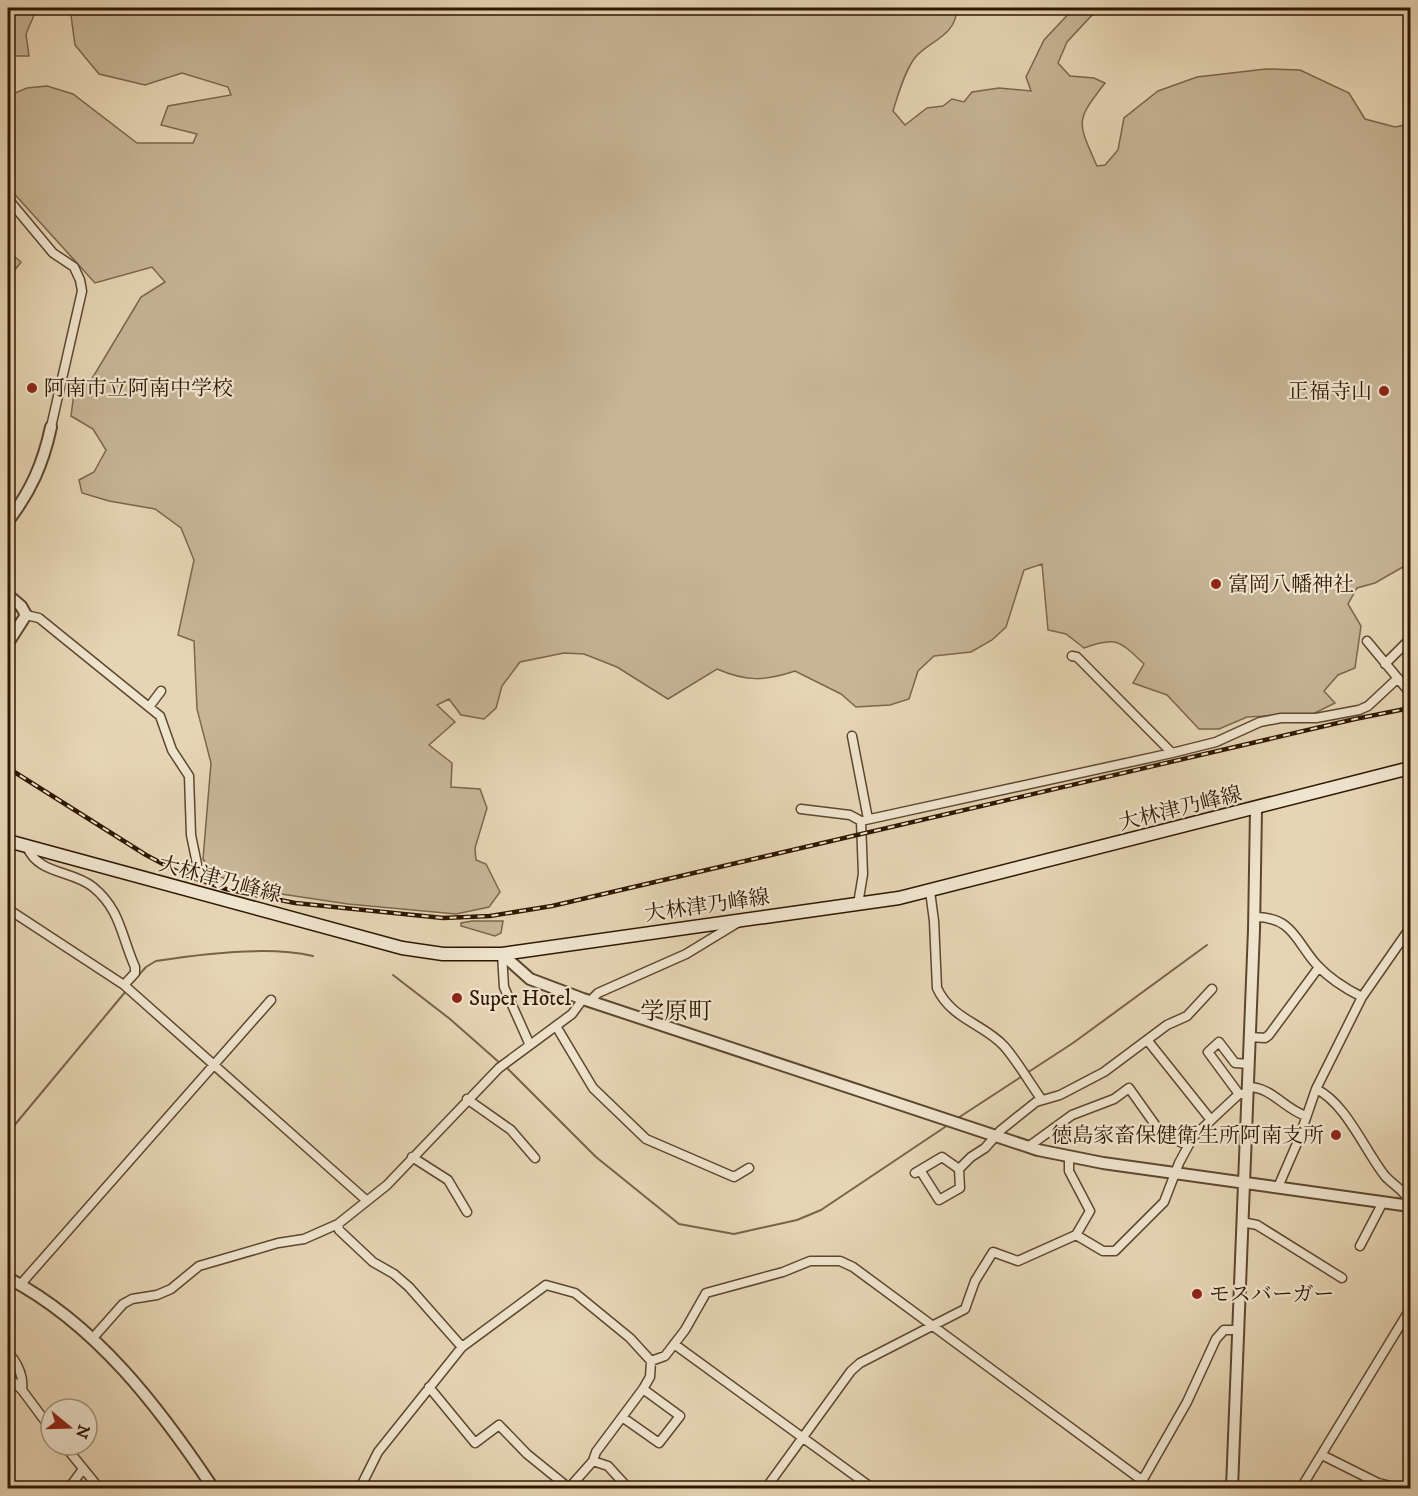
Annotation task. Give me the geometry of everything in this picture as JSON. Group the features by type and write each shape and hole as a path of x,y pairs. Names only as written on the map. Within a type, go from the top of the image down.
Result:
{"main road":[{"name":"大林津乃峰線","path":"8,841 402,948 443,954 502,954 899,898 1410,768"}],"street":[{"path":"8,199 53,253 74,267 82,291 38,474 30,491 8,521"},
{"path":"8,595 21,606 26,615 39,618 160,716 172,750 189,776 191,835 197,864"},
{"path":"8,643 26,615"},
{"path":"1385,664 1410,639"},
{"path":"1367,641 1410,693"},
{"path":"1072,656 1077,657 1172,753"},
{"path":"801,809 850,814 864,820 1172,753 1216,742 1260,722 1281,718 1316,718 1359,710 1368,706 1398,678"},
{"path":"149,707 161,691"},
{"path":"852,736 864,820 863,874 858,904"},
{"path":"1232,1488 1244,1183 1245,1092 1249,1064 1255,917 1256,809"},
{"path":"27,847 31,856 42,865 86,883 114,909 135,967 135,974 126,987"},
{"path":"930,891 934,921 937,988 940,996 964,1019 1003,1045 1042,1100"},
{"path":"8,909 126,987 366,1200"},
{"path":"1255,917 1274,919 1297,935 1319,967 1362,997"},
{"path":"92,1340 123,1304 132,1299 158,1295 171,1289 199,1266 278,1243 304,1239 338,1224 387,1185 467,1099 529,1043 556,1026 598,993 686,954 743,920"},
{"path":"1278,1187 1298,1141 1316,1089 1362,997 1410,928"},
{"path":"502,954 530,979 587,1000 1028,1147 1175,1173 1410,1204 1408,1196 1384,1175 1333,1101 1316,1089"},
{"path":"502,954 504,987 529,1043"},
{"path":"1250,1037 1261,1039 1269,1035 1319,967"},
{"path":"960,1169 942,1157 917,1172 939,1200 960,1188 960,1169 1001,1130 1042,1100 1080,1086 1148,1041 1167,1024 1186,1016 1212,989"},
{"path":"213,1488 157,1407 92,1340 59,1311 11,1283 214,1065 271,1000"},
{"path":"556,1026 592,1088 646,1139 734,1177 749,1168"},
{"path":"1148,1041 1211,1120"},
{"path":"1245,1092 1208,1052 1219,1042 1235,1063 1249,1064"},
{"path":"1028,1147 1072,1115 1114,1099 1129,1088 1161,1132 1186,1145"},
{"path":"1076,1234 1103,1251 1115,1251 1164,1202 1186,1145 1211,1120 1245,1092 1265,1089 1295,1113 1306,1116"},
{"path":"467,1099 510,1130 535,1158"},
{"path":"766,1488 851,1371 860,1363 968,1306 975,1281 993,1252 1018,1261 1076,1234 1090,1210 1069,1171 1069,1156"},
{"path":"412,1157 448,1180 466,1212"},
{"path":"1360,1246 1383,1202"},
{"path":"1242,1222 1257,1225 1341,1278"},
{"path":"338,1224 339,1230 373,1262 394,1274 409,1287 462,1347"},
{"path":"651,1361 664,1356 674,1344 702,1303 706,1293 783,1272 810,1261 840,1261 853,1267 934,1325 1141,1485 1187,1402 1216,1339 1224,1330 1238,1330"},
{"path":"360,1488 371,1463 429,1387 462,1347 546,1285 554,1285 575,1293 630,1338 651,1361 650,1377 644,1389 593,1461 569,1488 527,1454 499,1425 475,1443 429,1387"},
{"path":"1301,1488 1388,1350 1410,1309"},
{"path":"674,1344 872,1488"},
{"path":"8,1353 23,1382 22,1390"},
{"path":"8,1377 22,1390 39,1413"},
{"path":"622,1417 659,1443 680,1416 644,1389"},
{"path":"1322,1455 1378,1483 1400,1488"},
{"path":"74,1457 99,1488"},
{"path":"593,1461 608,1466 628,1488"},
{"path":"69,1488 83,1469"}],"shaded area":[{"path":"8,8 37,8 26,34 29,56 15,56 8,42"},
{"path":"70,8 957,8 952,26 914,59 907,71 893,111 905,125 927,108 943,106 952,99 964,102 972,92 999,88 1031,91 1026,77 1044,40 1074,8 1093,14 1067,42 1058,63 1070,76 1094,78 1105,83 1088,106 1082,122 1086,140 1097,166 1105,165 1118,150 1124,118 1158,91 1197,77 1266,69 1300,70 1349,93 1365,119 1395,127 1410,124 1410,563 1375,583 1357,588 1348,604 1361,626 1355,668 1338,675 1324,691 1335,703 1313,714 1247,717 1219,729 1199,729 1167,695 1133,683 1144,664 1123,646 1104,642 1084,648 1066,634 1048,630 1042,564 1024,570 1006,627 992,640 971,652 934,656 918,671 909,699 890,705 856,707 841,694 795,671 756,679 717,669 668,699 617,667 584,654 564,653 520,662 502,686 496,708 484,719 461,715 449,699 437,705 455,722 429,745 452,763 451,787 480,789 487,808 475,848 476,860 486,864 500,892 489,907 456,914 348,904 281,894 225,879 210,871 203,859 211,763 197,709 194,641 178,635 194,560 181,528 155,509 109,501 82,493 79,480 94,472 106,450 93,429 71,416 74,393 90,382 141,297 165,282 152,267 95,283 8,187 8,96 27,88 47,86 73,94 137,143 193,143 197,134 161,125 168,106 231,95 228,87 182,73 145,85 99,74 75,45"},
{"path":"8,251 21,262 8,279"},
{"path":"503,921 501,933 495,936 461,926 461,923"}],"waterway":[{"path":"958,1118 1073,1043 1207,945"},
{"path":"129,986 146,967 156,961 256,951 313,956"},
{"path":"393,975 450,1019 501,1064"},
{"path":"8,1133 126,991"},
{"path":"506,1067 596,1157 679,1224 734,1234 797,1220 821,1210 948,1125"}],"railway":[{"path":"8,768 146,855 180,873 226,889 295,903 443,918 490,916 552,906 1410,708"}],"place":[{"name":"阿南市立阿南中学校","path":"32,388"},
{"name":"正福寺山","path":"1384,391"},
{"name":"富岡八幡神社","path":"1216,584"},
{"name":"Super Hotel","path":"457,998"},
{"name":"徳島家畜保健衛生所阿南支所","path":"1336,1135"},
{"name":"モスバーガー","path":"1197,1294"}],"district":[{"name":"学原町","path":"676,1011"}]}
